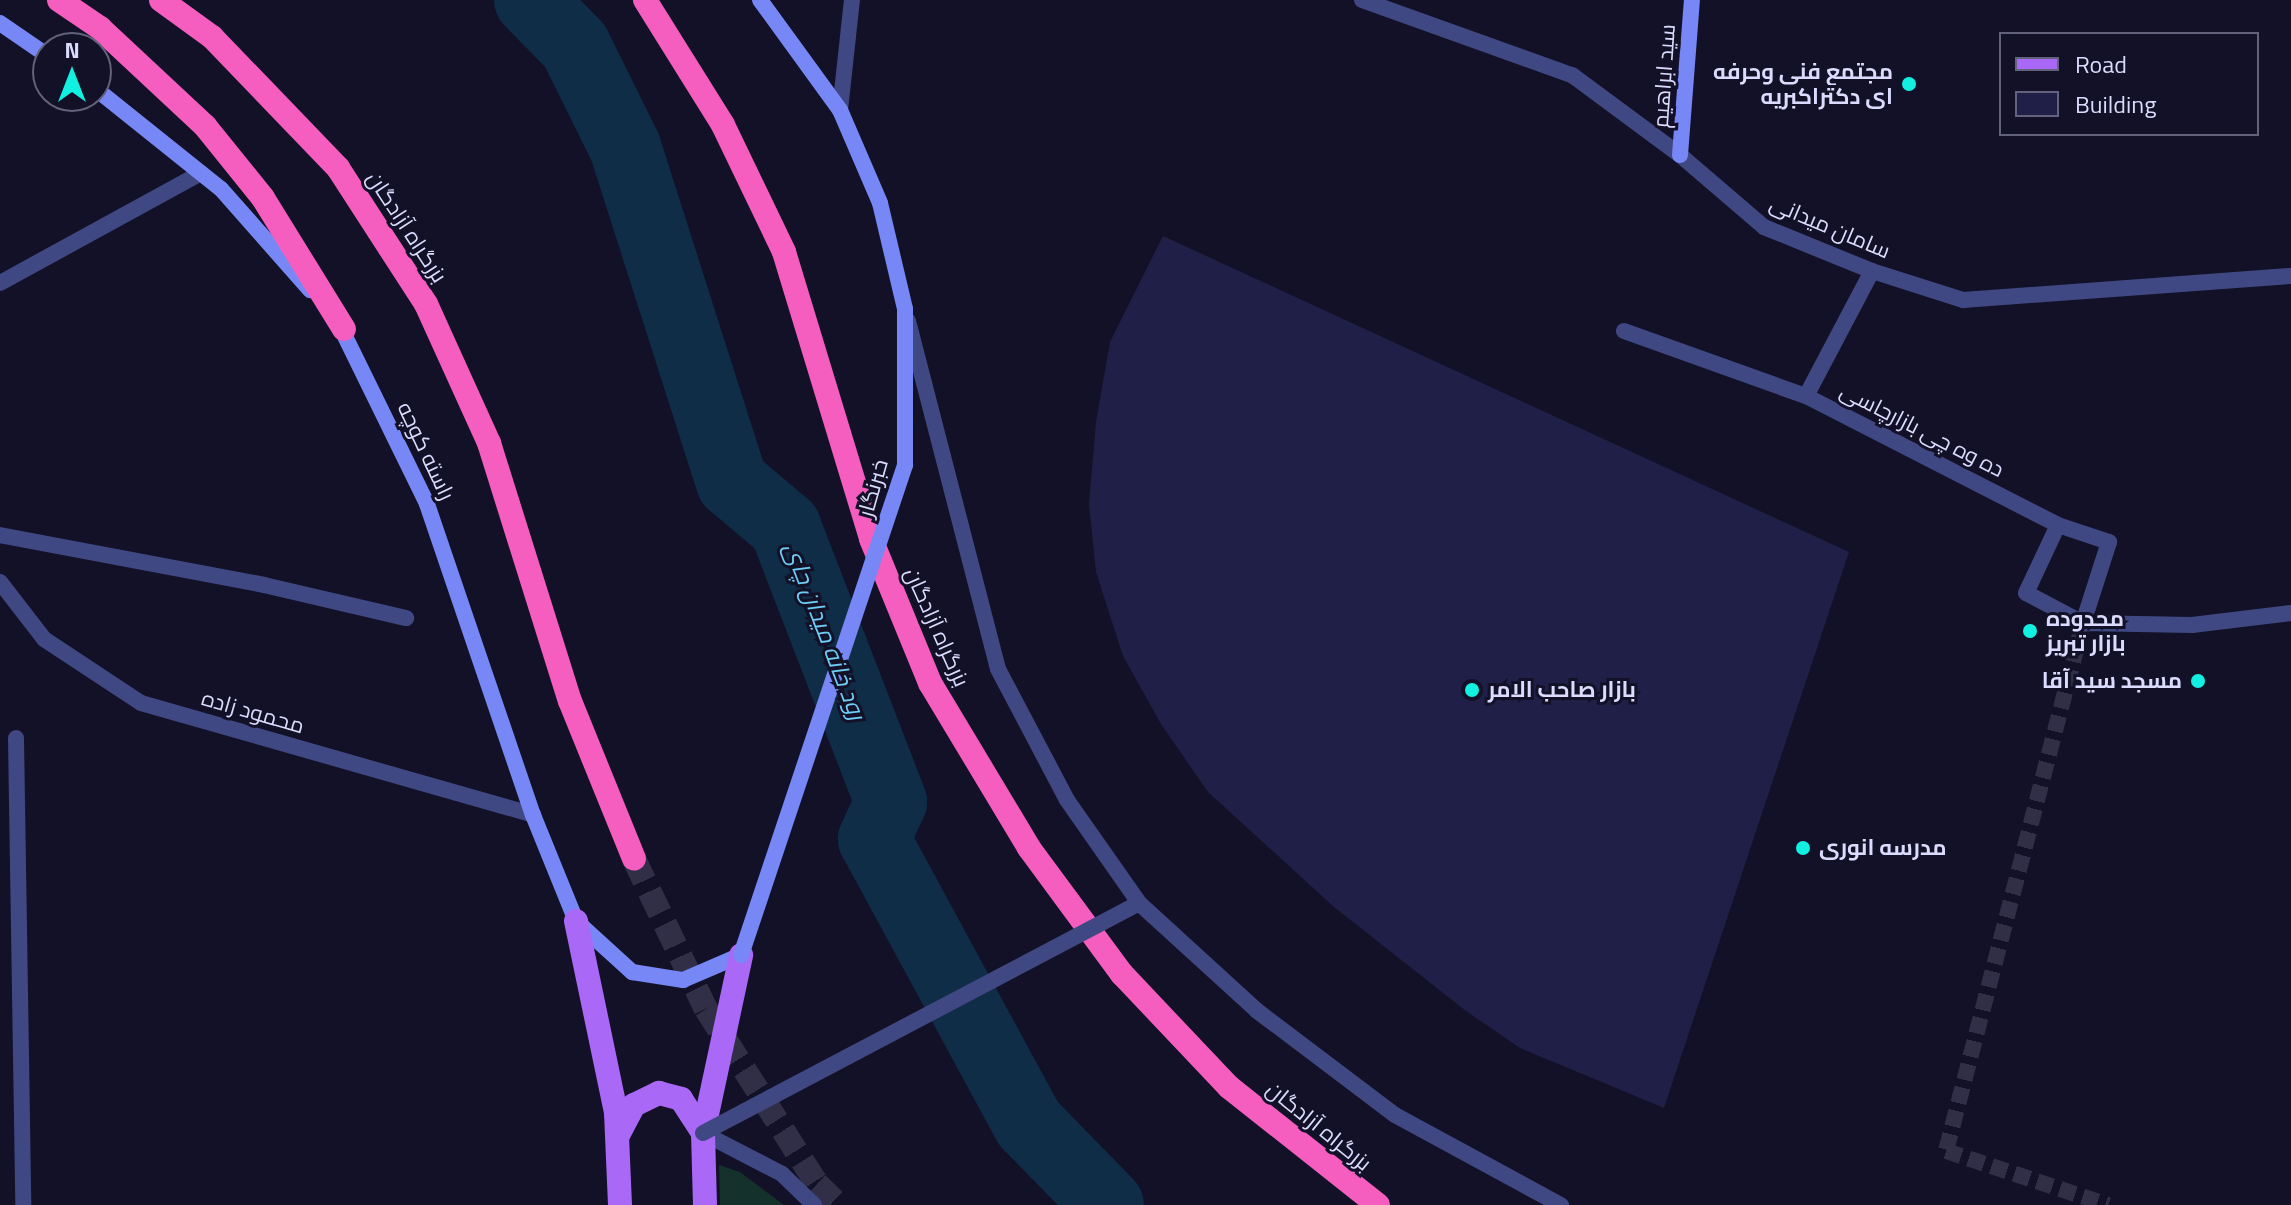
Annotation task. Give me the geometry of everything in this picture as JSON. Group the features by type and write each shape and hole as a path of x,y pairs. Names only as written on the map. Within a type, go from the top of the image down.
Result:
{"highway":[{"path":"59,0 100,28 205,126 263,198 344,329"},
{"name":"بزرگراه آزادگان","path":"161,0 212,37 338,168 426,304 489,443 570,701 634,859"},
{"name":"بزرگراه آزادگان","path":"645,0 723,125 784,252 877,553 930,683 1029,848 1122,974 1229,1087 1378,1205"}],"main road":[{"name":"خبرنگار","path":"741,955 905,465 905,309 880,203 840,110 760,0"},
{"name":"سید ابراهیم","path":"1680,155 1692,0"},
{"path":"0,23 32,45"},
{"name":"راسته کوچه","path":"112,102 221,189 344,329 427,504 533,815 576,921"},
{"path":"576,921 632,972 683,980 741,955"},
{"path":"576,921 616,1113 620,1205"},
{"path":"705,1205 703,1133 741,955"},
{"path":"617,1137 634,1105 659,1093 681,1099 703,1133"}],"street":[{"path":"840,110 852,0"},
{"name":"سامان میدانی","path":"1362,0 1572,75 1680,155 1764,227 1872,271 1963,300 2291,276"},
{"path":"0,283 201,173"},
{"name":"ده وه چی بازارچاسی","path":"1872,271 1806,396 2058,525 2109,542 2083,623"},
{"path":"905,309 998,669 1067,800 1139,903 1256,1010 1395,1115 1561,1205"},
{"path":"1624,331 1806,396"},
{"path":"2058,525 2026,593 2083,623 2192,625 2291,613"},
{"path":"0,535 264,585 406,618"},
{"name":"محمود زاده","path":"0,582 44,639 141,703 533,815"},
{"path":"16,738 23,1205"},
{"path":"703,1133 1139,903"},
{"path":"703,1133 782,1174 814,1205"}],"green space":[{"path":"719,1165 740,1172 784,1205 720,1205"}],"building":[{"name":"بازار صاحب الامر","path":"1163,236 1849,552 1664,1108 1520,1048 1466,1011 1334,907 1208,792 1161,724 1123,656 1096,572 1089,504 1096,422 1110,342"}],"waterway":[{"name":"رود خانه میدان چای","path":"530,0 575,46 625,147 732,482 785,527 891,802 874,839 1029,1124 1108,1205"}],"tunnel":[{"path":"2083,623 1946,1151 2108,1205"},
{"path":"634,859 706,1009 817,1184 839,1205"}],"place":[{"name":"مجتمع فنی وحرفه ای دکتراکبریه","path":"1909,84"},
{"name":"محدوده بازار تبریز","path":"2030,631"},
{"name":"مسجد سید آقا","path":"2198,681"},
{"name":"بازار صاحب الامر","path":"1472,690"},
{"name":"مدرسه انوری","path":"1803,848"}]}
